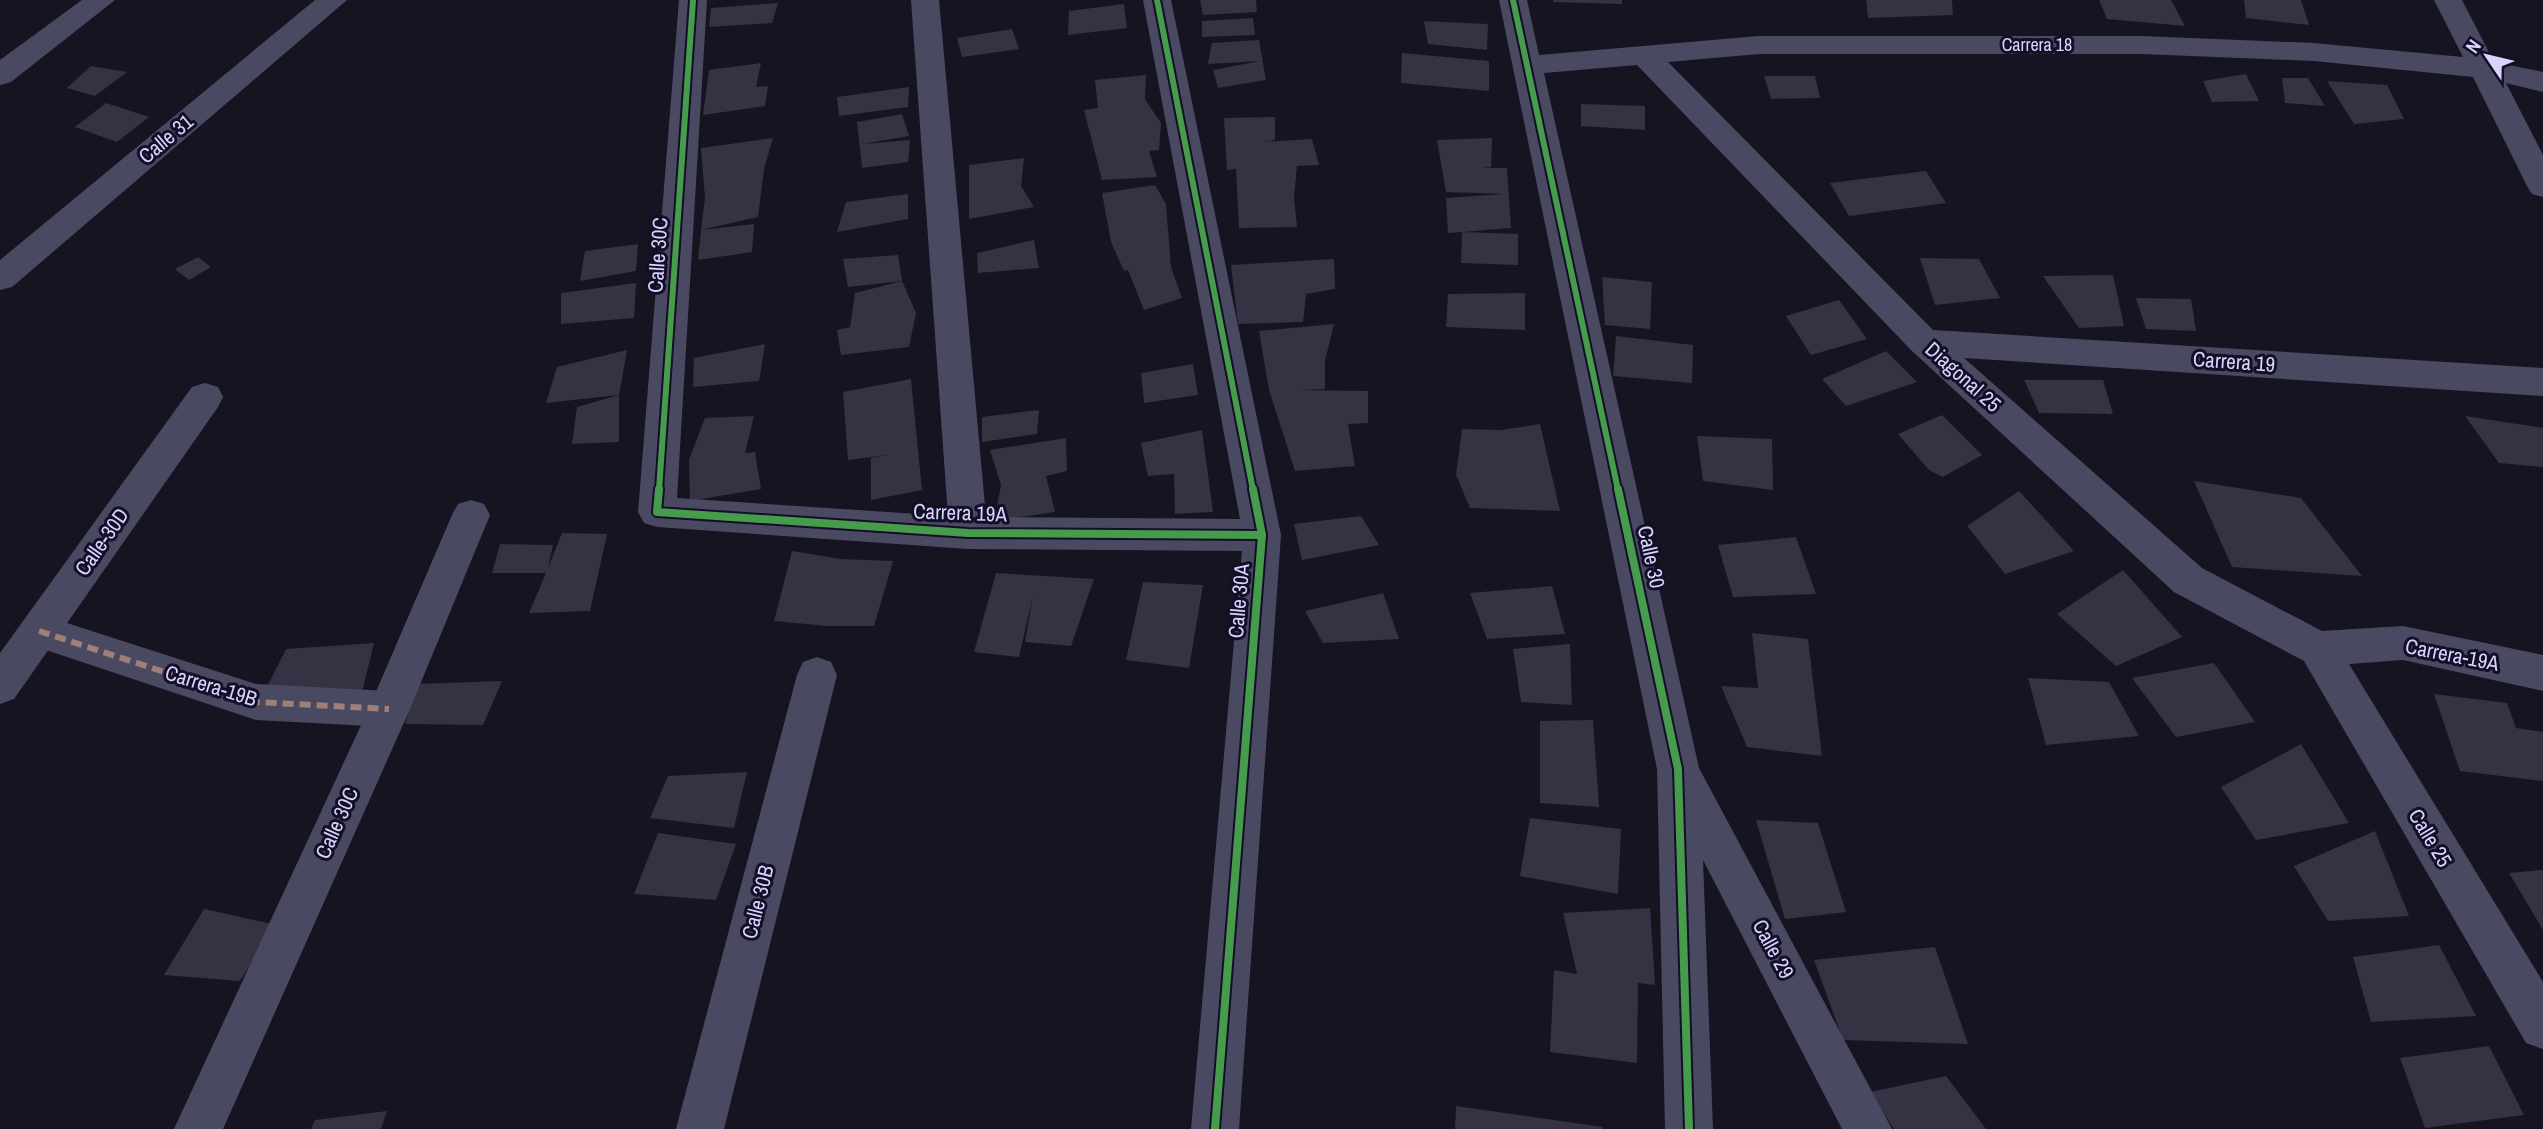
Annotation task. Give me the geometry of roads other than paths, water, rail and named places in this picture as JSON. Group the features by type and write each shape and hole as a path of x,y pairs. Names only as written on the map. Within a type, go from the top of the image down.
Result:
{"street":[{"path":"0,75 101,0"},
{"name":"Calle 31","path":"0,278 333,0"},
{"name":"Calle 30C","path":"657,512 693,0"},
{"path":"925,0 968,533"},
{"name":"Calle 30A","path":"1157,0 1262,535 1214,1129"},
{"name":"Calle 30","path":"1513,0 1530,65 1678,769 1689,1129"},
{"path":"2448,0 2543,186"},
{"name":"Carrera 18","path":"1530,65 1646,57 1759,45 2143,45 2314,52 2484,69 2543,82"},
{"name":"Diagonal 25","path":"1646,57 1924,342 2188,580 2318,649"},
{"name":"Carrera 19","path":"1924,342 2543,382"},
{"name":"Calle-30D","path":"0,686 205,397"},
{"name":"Carrera 19A","path":"657,512 968,533 1262,535"},
{"name":"Calle 30C","path":"198,1129 389,709 471,514"},
{"name":"Carrera-19B","path":"39,631 256,702 389,709"},
{"name":"Carrera-19A","path":"2318,649 2403,643 2543,673"},
{"name":"Calle 25","path":"2318,649 2543,1026"},
{"name":"Calle 30B","path":"700,1129 817,676"},
{"name":"Calle 29","path":"1678,769 1868,1129"}]}
